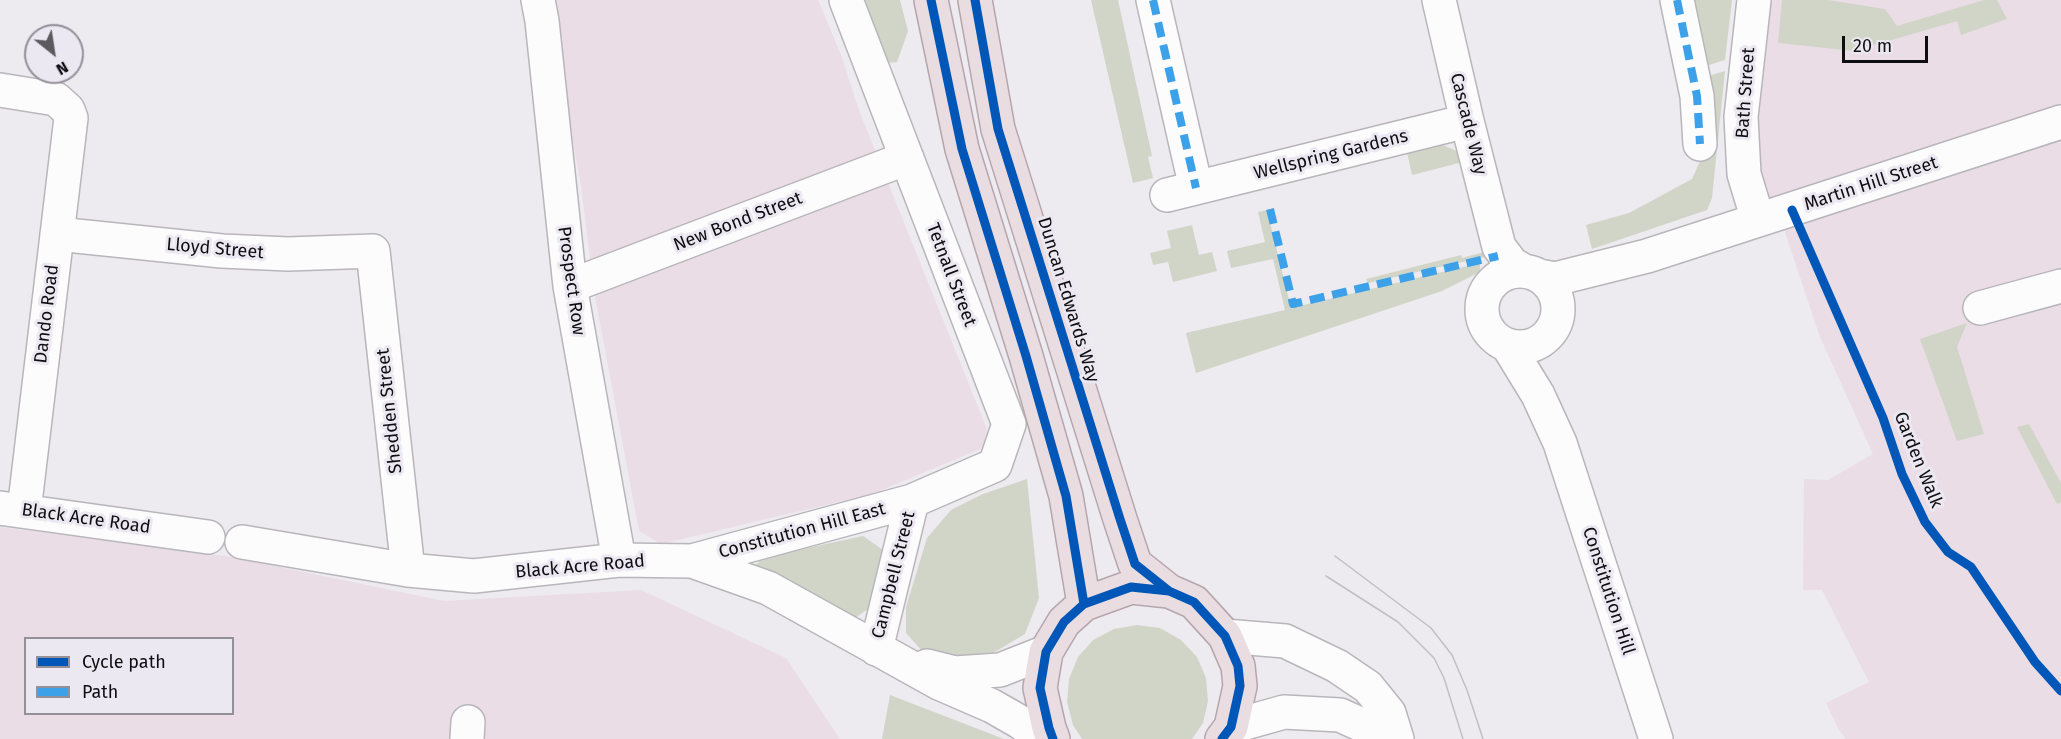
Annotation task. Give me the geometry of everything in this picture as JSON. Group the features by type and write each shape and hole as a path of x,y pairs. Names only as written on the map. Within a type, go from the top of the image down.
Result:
{"highway":[{"path":"932,0 962,149 1026,356 1065,496 1084,604"},
{"name":"Duncan Edwards Way","path":"975,0 998,129 1120,519 1135,564 1169,591"},
{"path":"1053,739 1040,688 1046,652 1064,622 1084,604 1131,587 1169,591 1194,602 1225,636 1238,666 1240,686 1227,733"}],"street":[{"name":"Prospect Row","path":"538,0 570,286 619,560"},
{"name":"Tetnall Street","path":"846,0 1008,424 994,465 912,501"},
{"name":"Wellspring Gardens","path":"1153,0 1181,191 1467,121"},
{"name":"Cascade Way","path":"1439,0 1499,247 1497,270 1519,276"},
{"path":"1677,0 1697,96 1700,144"},
{"name":"Bath Street","path":"1754,0 1741,117 1744,174 1758,220"},
{"name":"Dando Road","path":"0,90 56,99 68,110 71,118 57,234 12,509"},
{"name":"Martin Hill Street","path":"1519,276 1555,279 1647,256 2061,122"},
{"name":"New Bond Street","path":"570,286 906,158"},
{"name":"Lloyd Street","path":"57,234 222,251 288,255 373,251"},
{"name":"Shedden Street","path":"373,251 408,570"},
{"name":"Martin Hill Street","path":"1508,346 1524,348 1548,337 1555,323 1595,287 1647,256"},
{"path":"1508,346 1492,336 1486,327 1482,316 1483,301 1487,290 1519,276 1549,283 1558,304 1555,323"},
{"path":"1980,308 2061,286"},
{"name":"Constitution Hill","path":"1555,323 1550,365 1560,443"},
{"name":"Constitution Hill","path":"1508,346 1538,395 1560,443 1656,739"},
{"name":"Constitution Hill East","path":"692,561 912,501"},
{"name":"Campbell Street","path":"887,654 912,501"},
{"name":"Black Acre Road","path":"12,509 208,537"},
{"name":"Black Acre Road","path":"242,542 408,570 474,576 619,560 692,561 768,588 939,683 992,706 1020,722 1042,739"},
{"path":"1225,636 1285,641 1337,666 1368,687 1389,713 1397,739"},
{"name":"Black Acre Road","path":"887,654 955,673 1000,670 1046,652"},
{"path":"1227,733 1284,712 1340,715 1393,739"}],"shaded area":[{"path":"555,0 818,0 841,55 860,113 987,430 983,448 872,494 661,544 639,531 594,291"},
{"path":"865,0 900,0 908,31 897,62 887,63"},
{"path":"1091,0 1118,0 1152,156 1148,157 1153,178 1133,183"},
{"path":"1685,0 1732,0 1725,60 1699,68"},
{"path":"1754,0 2061,0 2061,739 1846,739 1826,703 1869,682 1822,590 1803,590 1804,479 1828,480 1873,454 1820,337 1779,214 1758,220"},
{"path":"1782,0 1828,0 1885,9 1897,26 1984,0 1997,0 2007,19 1961,35 1957,21 1854,51 1778,43"},
{"path":"1725,71 1712,198 1707,210 1592,249 1586,225 1629,213 1692,179 1705,150 1702,78"},
{"path":"1437,145 1457,151 1463,162 1412,175 1407,152"},
{"path":"1267,210 1291,308 1480,263 1480,272 1442,291 1196,373 1186,333 1285,310 1273,259 1231,268 1227,251 1265,242 1258,212"},
{"path":"1192,225 1199,255 1212,252 1217,271 1173,282 1168,262 1153,265 1150,253 1171,248 1167,231"},
{"path":"1484,252 1485,257 1368,283 1366,279 1461,255 1462,258"},
{"path":"1967,323 1957,347 1984,434 1957,441 1920,339"},
{"path":"2029,424 2061,483 2061,502 2057,504 2017,427"},
{"path":"1027,479 1039,598 1025,634 993,653 965,657 923,652 906,633 906,607 927,538 951,510 983,494"},
{"path":"0,527 231,557 444,601 641,590 786,658 840,739 0,739"},
{"path":"863,536 883,550 884,572 868,609 855,618 752,568 760,561 789,552"},
{"path":"1137,625 1160,628 1181,640 1197,657 1206,678 1208,701 1203,723 1192,739 1082,739 1073,725 1067,702 1069,679 1078,657 1093,640 1114,629"},
{"path":"890,695 1004,739 882,739"}],"tram line":[{"path":"1335,556 1431,628 1452,655 1467,690 1483,739"},
{"path":"1326,576 1398,622 1434,658 1444,678 1463,739"}],"marked path":[{"path":"1153,0 1196,188"},
{"path":"1677,0 1697,96 1700,144"},
{"path":"1270,209 1293,304 1498,256"}],"cycle path":[{"path":"931,0 962,149 1026,356 1066,496 1084,604"},
{"path":"975,0 998,129 1120,519 1135,564 1169,591"},
{"name":"Garden Walk","path":"1792,210 1883,418 1902,474 1925,522 1948,552 1971,567 2035,662 2061,691"},
{"path":"1053,739 1040,688 1046,652 1064,622 1084,604 1131,587 1169,591 1194,602 1225,636 1238,666 1240,686 1231,727 1222,739"}]}
